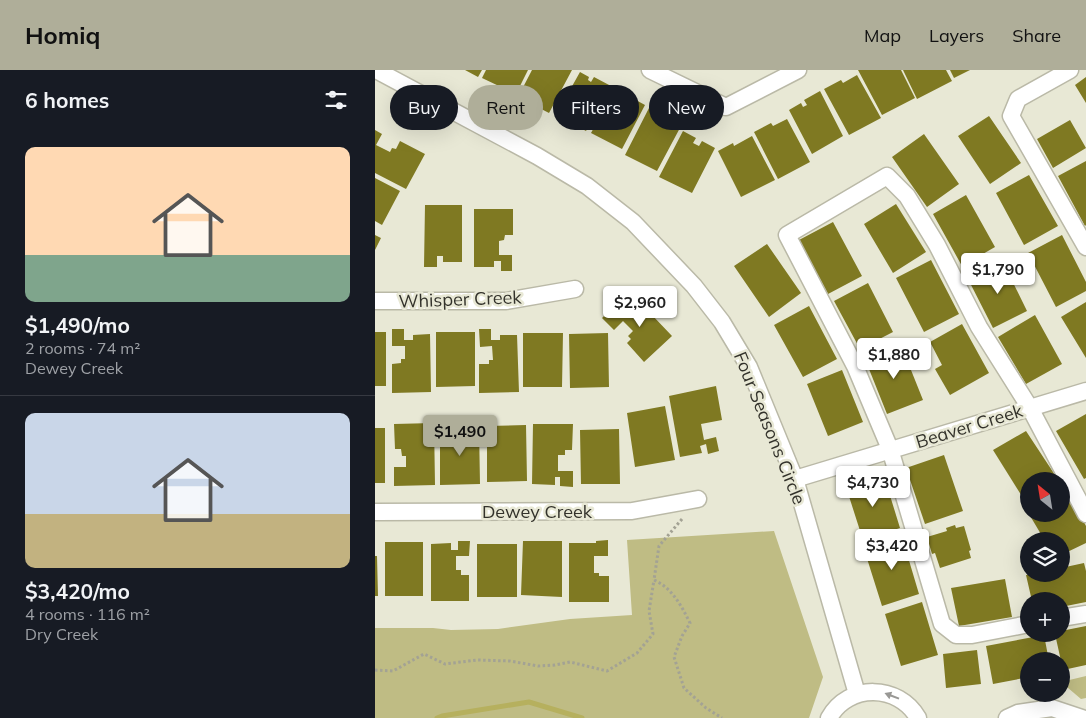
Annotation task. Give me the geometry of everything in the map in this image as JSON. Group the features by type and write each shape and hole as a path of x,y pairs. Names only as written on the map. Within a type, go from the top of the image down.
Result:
{"street":[{"name":"Four Seasons Circle","path":"376,70 537,156 587,186 633,222 694,286 722,322 749,367 795,479 857,694"},
{"path":"650,70 726,107 798,70"},
{"path":"1070,70 1018,99 1011,116 1086,247"},
{"path":"1020,626 972,635 956,635 942,624 890,449 855,366 787,234 887,176 907,196 937,246 979,327 1030,408 1086,514"},
{"name":"Whisper Creek","path":"375,301 506,301 575,289"},
{"name":"Beaver Creek","path":"795,479 1086,391"},
{"name":"Dewey Creek","path":"375,512 632,511 698,499"},
{"path":"1070,617 1086,614"},
{"path":"829,718 842,702 857,694 873,691 889,694 903,700 918,718"},
{"path":"1007,718 1018,713 1053,708 1082,718"}],"path":[{"path":"375,670 393,671 424,654 445,664 477,660 510,661 538,666 570,662 607,671 637,653 653,634 649,611 659,546 698,499"},
{"path":"654,580 665,584 690,622 674,657 684,688 706,708 722,718"}],"shaded area":[{"path":"774,531 823,677 809,718 375,718 375,628 498,629 570,619 632,615 627,540"},
{"path":"1086,676 1086,698 1081,699 1070,690 1070,680"}],"building":[{"path":"465,70 482,70 478,77"},
{"path":"486,70 528,70 520,85 497,85 482,78"},
{"path":"532,70 572,70 564,85 553,85 553,106 549,113 543,110 543,85 524,85"},
{"path":"858,70 901,70 915,98 882,115"},
{"path":"903,70 946,70 952,81 917,99"},
{"path":"950,70 970,70 954,78"},
{"path":"580,72 589,77 588,80 591,82 594,77 609,85 573,85"},
{"path":"857,75 881,118 849,135 824,89 841,80 843,83"},
{"path":"1086,77 1086,103 1075,85"},
{"path":"820,91 843,136 812,154 789,110 801,103 803,107 807,105 804,100"},
{"path":"639,102 645,105 639,116"},
{"path":"649,108 649,130 679,130 657,171 625,155"},
{"path":"989,116 1021,163 990,184 958,136"},
{"path":"787,119 810,162 778,179 754,132 771,123 773,126"},
{"path":"1070,120 1086,148 1053,168 1037,139"},
{"path":"375,130 382,134 376,145 390,152 392,148 396,149 400,141 425,154 406,189 375,173"},
{"path":"593,130 632,130 622,149 591,133"},
{"path":"683,131 696,138 693,143 699,146 702,141 715,148 692,193 659,177"},
{"path":"924,134 959,184 927,207 892,157"},
{"path":"752,136 775,180 741,197 718,151 733,143 734,146"},
{"path":"1086,161 1086,225 1085,226 1058,176"},
{"path":"1029,175 1058,226 1024,245 996,193"},
{"path":"375,178 400,191 382,225 375,221"},
{"path":"966,195 995,247 962,266 933,214"},
{"path":"896,204 926,252 893,273 864,224"},
{"path":"425,205 462,205 462,262 443,262 443,256 437,256 437,267 424,267"},
{"path":"474,209 513,209 513,235 505,235 504,240 499,241 499,255 512,255 512,271 501,271 501,261 494,261 494,267 474,267"},
{"path":"833,222 862,276 828,294 799,240"},
{"path":"375,235 381,238 375,250"},
{"path":"1062,235 1086,282 1086,291 1056,307 1028,253"},
{"path":"767,244 801,293 769,317 734,266"},
{"path":"931,260 959,314 924,332 896,278"},
{"path":"1003,262 1027,311 993,328 968,279"},
{"path":"868,283 893,332 860,349 834,301"},
{"path":"632,294 672,336 644,362 627,343 631,339 628,336 633,331 623,321 614,330 602,318 611,309 618,317 623,313 618,308"},
{"path":"1086,302 1086,358 1061,317"},
{"path":"809,306 837,359 803,377 774,325"},
{"path":"1035,315 1062,364 1026,384 998,337"},
{"path":"962,324 989,373 950,395 935,369 942,365 930,342"},
{"path":"392,329 404,329 404,340 413,340 413,335 430,334 431,392 392,393 392,364 401,363 401,359 405,359 405,346 392,346"},
{"path":"479,329 491,329 491,340 500,340 500,335 517,335 519,392 479,393 479,364 489,364 489,360 493,360 492,346 480,347"},
{"path":"375,332 386,332 386,386 375,386"},
{"path":"436,332 475,332 475,386 436,387"},
{"path":"523,333 563,333 562,387 523,387"},
{"path":"608,333 609,387 570,388 569,334"},
{"path":"901,345 923,400 887,414 865,359"},
{"path":"842,370 863,422 828,436 807,384"},
{"path":"716,386 722,420 701,424 704,440 716,437 719,451 708,454 706,444 700,446 702,453 680,457 669,396"},
{"path":"665,406 675,460 635,467 627,413"},
{"path":"1086,414 1086,478 1084,479 1056,431"},
{"path":"434,423 435,485 394,486 394,467 406,467 406,456 402,456 401,449 395,449 394,424"},
{"path":"533,424 573,424 572,450 565,450 565,455 558,455 558,471 573,471 573,487 560,486 560,477 555,477 555,485 532,484"},
{"path":"526,425 527,481 487,482 487,426"},
{"path":"375,428 385,428 385,483 375,483"},
{"path":"479,428 480,484 440,485 440,429"},
{"path":"619,429 620,484 581,484 580,430"},
{"path":"1026,431 1053,472 1020,472 1020,493 993,450"},
{"path":"944,455 963,511 925,524 906,468"},
{"path":"884,476 900,528 863,540 846,487"},
{"path":"1070,495 1086,526 1086,543 1070,551 1070,532 1040,532 1034,522 1070,522"},
{"path":"955,525 956,528 964,526 971,550 969,551 971,558 940,568 935,553 932,554 927,537 947,531 946,528"},
{"path":"902,537 919,594 882,606 864,549"},
{"path":"608,540 608,556 594,556 594,573 599,573 599,576 609,576 609,602 569,602 569,543 596,543 596,541"},
{"path":"458,541 470,541 469,556 456,556 456,570 461,570 461,575 469,575 469,601 431,601 431,544 451,543 451,550 458,550"},
{"path":"523,541 562,541 562,597 521,595"},
{"path":"385,542 423,542 423,596 385,596"},
{"path":"477,544 517,544 517,597 477,597"},
{"path":"375,556 377,556 378,596 375,596"},
{"path":"1084,563 1086,571 1086,602 1070,605 1070,592 1030,592 1028,582 1070,582 1070,566"},
{"path":"1005,579 1012,617 959,626 951,588"},
{"path":"922,602 938,655 901,666 885,614"},
{"path":"1086,626 1086,665 1070,668 1070,652 1059,652 1057,642 1070,642 1070,629"},
{"path":"1020,640 1020,642 1045,642 1047,652 1020,652 1020,679 993,684 986,646"},
{"path":"977,650 981,684 946,688 943,654"}],"waterway":[{"path":"437,718 529,702 582,718"}]}
